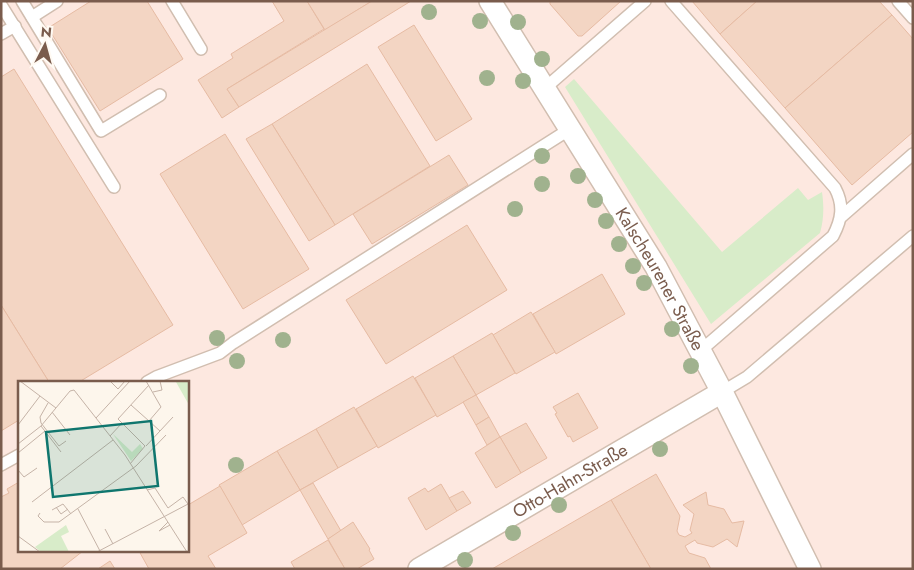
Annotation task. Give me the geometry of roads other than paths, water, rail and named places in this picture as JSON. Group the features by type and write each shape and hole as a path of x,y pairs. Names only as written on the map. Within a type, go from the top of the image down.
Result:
{"street":[{"name":"Kalscheurener Straße","path":"490,1 656,267 699,352 722,392 810,569"},
{"name":"Otto-Hahn-Straße","path":"419,569 722,392"}],"lane":[{"path":"22,1 101,130 160,95"},
{"path":"32,17 57,1"},
{"path":"172,1 201,49"},
{"path":"544,89 645,1"},
{"path":"671,1 835,188 842,208 841,217 833,236 699,352"},
{"path":"898,1 913,18"},
{"path":"1,5 114,188"},
{"path":"1,34 14,26"},
{"path":"149,381 220,353 570,129"},
{"path":"841,217 913,154"},
{"path":"722,392 748,377 913,236"},
{"path":"1,465 18,456"}]}
